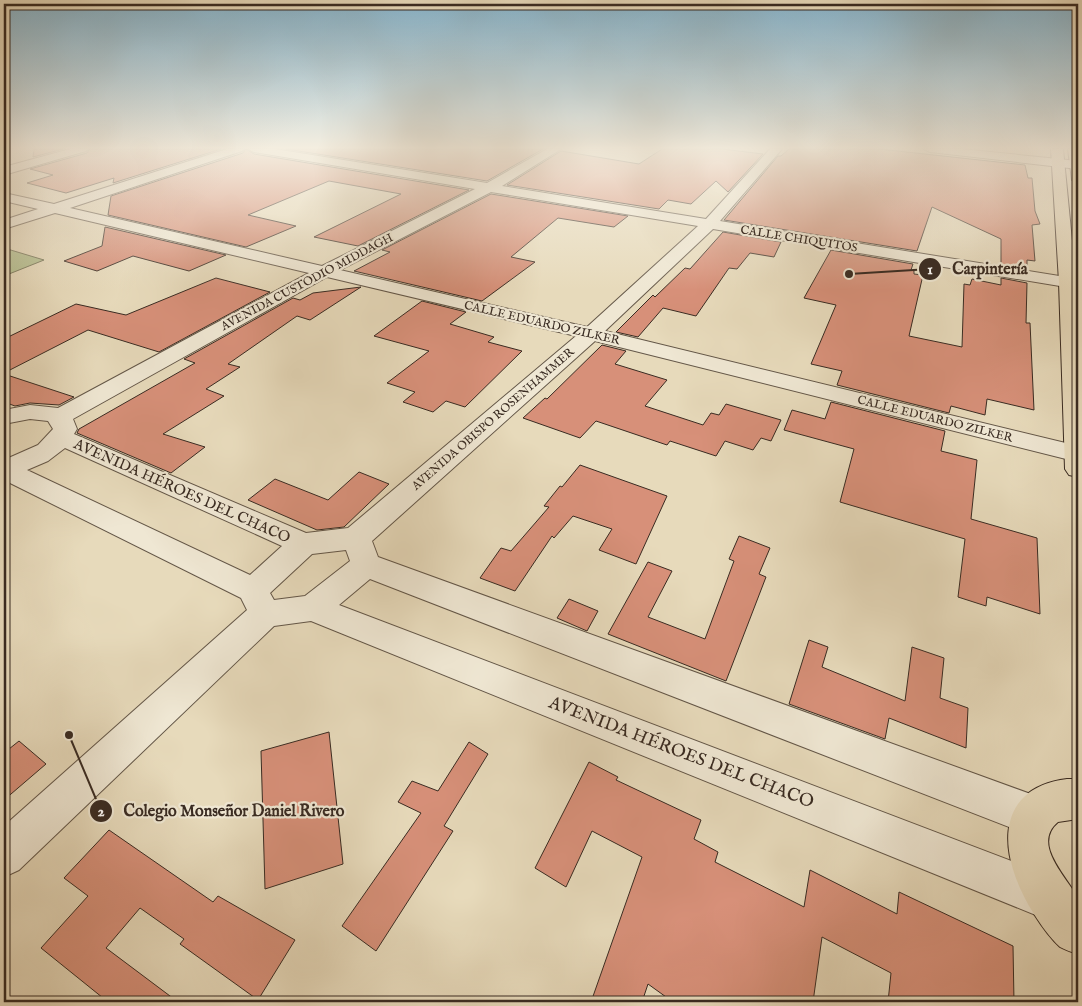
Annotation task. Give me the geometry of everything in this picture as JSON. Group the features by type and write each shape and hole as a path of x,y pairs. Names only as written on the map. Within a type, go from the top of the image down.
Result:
{"main road":[{"path":"1061,196 1073,283 1078,469"},
{"path":"1069,924 1036,873 1029,851 1028,831 1035,816 1047,804 1065,798 1078,799"}],"street":[{"path":"4,225 90,196"},
{"name":"AVENIDA CUSTODIO MIDDAGH","path":"4,469 38,456 52,446 60,427 324,272 472,196"},
{"name":"CALLE CHIQUITOS","path":"537,196 1073,283"},
{"name":"AVENIDA OBISPO ROSENHAMMER","path":"313,608 361,552 710,224 735,196"},
{"name":"CALLE EDUARDO ZILKER","path":"4,197 591,334 1078,454"},
{"name":"AVENIDA HÉROES DEL CHACO","path":"6,415 39,412 60,427 304,544"},
{"path":"4,469 259,602 313,608"},
{"path":"4,856 259,602 304,544 361,552 1035,816"},
{"name":"AVENIDA HÉROES DEL CHACO","path":"313,608 1069,924"}],"green space":[{"path":"4,248 44,260 4,276"}],"building":[{"path":"111,196 293,196 248,215 296,226 246,247 108,215"},
{"path":"397,196 457,196 358,246 314,237"},
{"path":"487,196 503,196 628,216 614,227 558,218 511,257 535,262 482,301 354,271 390,252 382,250"},
{"path":"576,196 700,196 691,204 668,200 659,209"},
{"path":"744,196 1034,196 1035,211 1040,224 1032,225 1035,261 1027,260 1027,269 1001,265 1001,239 932,207 917,251 724,220"},
{"path":"105,227 226,255 189,271 133,256 97,271 64,261 102,246"},
{"path":"723,232 781,242 774,257 750,253 737,269 729,268 696,316 663,308 638,337 616,332 653,295 655,297 685,268 690,269"},
{"path":"831,250 913,264 911,270 914,271 914,274 923,275 909,336 962,347 964,284 970,285 972,279 1001,285 1001,278 1027,283 1026,323 1030,323 1034,410 987,399 985,415 951,406 949,413 837,385 842,371 811,364 836,305 804,298"},
{"path":"216,278 270,292 159,352 88,330 4,373 4,339 76,304 126,315"},
{"path":"361,287 310,320 297,316 228,364 240,367 206,389 224,396 163,434 205,447 171,473 77,433 79,429 195,363 184,359 293,298 300,300 313,293"},
{"path":"422,301 466,312 450,324 494,337 488,342 522,351 465,407 446,401 433,412 403,402 415,392 387,383 429,351 374,336"},
{"path":"602,345 626,351 615,364 667,380 645,406 703,425 711,413 719,415 726,404 781,420 771,441 761,438 753,450 725,441 716,456 670,441 667,445 596,421 580,438 523,418 545,398 547,399"},
{"path":"4,374 74,397 59,405 30,403 15,406 4,402"},
{"path":"831,402 945,431 941,451 977,460 971,519 1037,538 1040,614 987,597 986,606 958,597 965,539 840,502 854,449 784,430 792,410 825,419"},
{"path":"580,465 667,496 636,564 599,550 612,529 573,516 554,538 552,536 515,591 480,578 501,548 511,551 549,507 544,506 560,486 562,487"},
{"path":"359,472 389,484 344,527 317,530 248,500 275,479 328,500"},
{"path":"739,536 770,548 759,574 766,577 726,681 608,634 648,562 672,571 648,617 705,639 734,561 729,559"},
{"path":"569,599 598,611 587,631 557,618"},
{"path":"809,640 828,647 822,667 905,701 912,647 944,658 940,698 968,708 966,748 889,718 885,739 789,704"},
{"path":"329,732 343,864 265,889 261,751"},
{"path":"19,741 46,764 4,800 4,753"},
{"path":"469,742 488,754 444,826 453,831 376,951 342,926 421,813 398,802 412,781 438,791"},
{"path":"589,762 618,777 616,780 701,820 694,839 718,852 715,862 804,907 810,870 897,914 899,892 1013,946 1014,1002 888,1002 891,973 822,937 813,1002 673,1002 648,984 642,1002 591,1002 642,857 592,831 566,887 535,868"},
{"path":"109,830 213,902 218,896 295,940 258,1000 180,944 184,939 140,908 106,948 178,1002 108,1002 41,948 88,896 64,878"}],"place":[{"name":"Carpintería","path":"849,274"},
{"name":"Colegio Monseñor Daniel Rivero","path":"69,735"}]}
